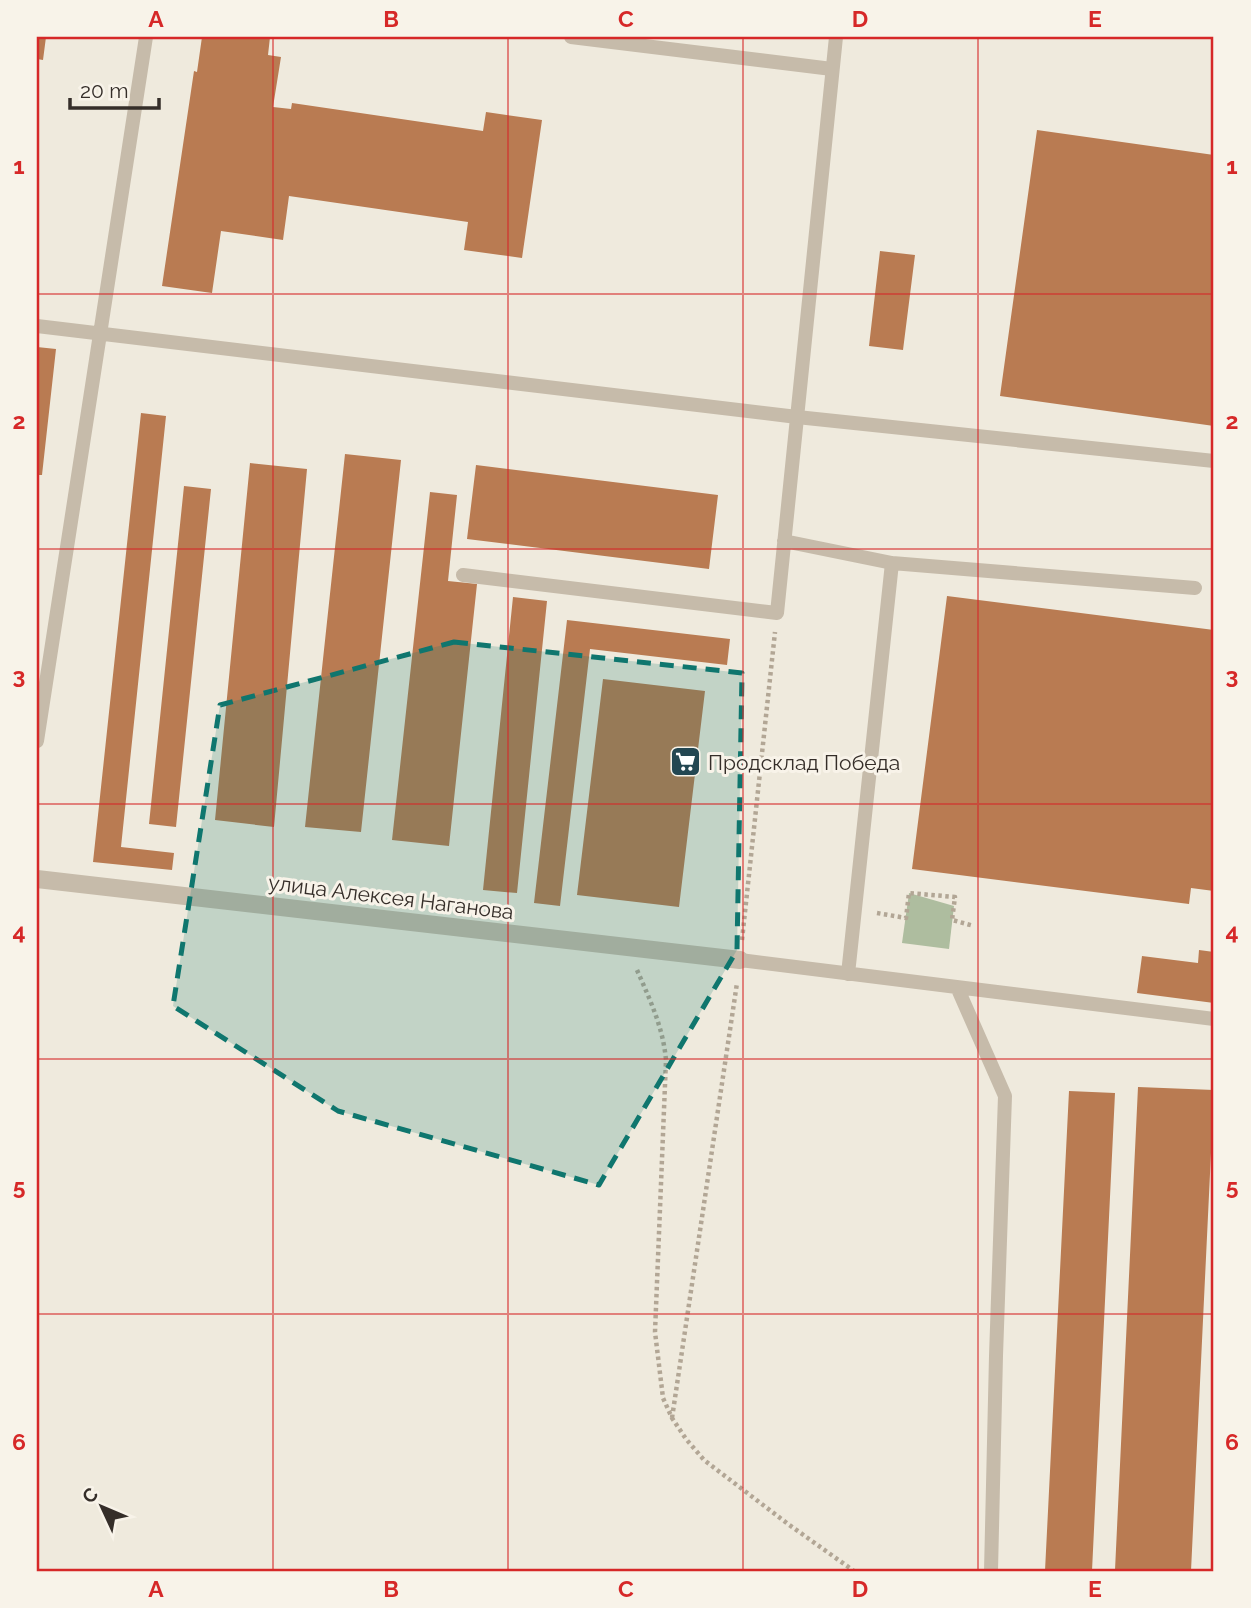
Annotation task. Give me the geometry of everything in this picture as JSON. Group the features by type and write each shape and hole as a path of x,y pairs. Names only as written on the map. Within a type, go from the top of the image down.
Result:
{"street":[{"name":"улица Алексея Наганова","path":"37,878 740,960"}],"lane":[{"path":"37,741 146,37"},
{"path":"571,37 832,69"},
{"path":"463,575 777,613 836,37"},
{"path":"37,326 797,417 1214,461"},
{"path":"784,541 892,563 1195,588"},
{"path":"848,974 892,563"},
{"path":"740,960 1214,1019"},
{"path":"957,987 1005,1096 991,1571"}],"path":[{"path":"672,1418 740,960 777,613"},
{"path":"855,910 906,918 909,893 955,897 953,920 974,926"},
{"path":"626,947 654,1006 665,1045 655,1332 663,1398 672,1418 704,1460 854,1571"}],"highlighted area":[{"path":"454,642 742,673 737,950 599,1185 338,1111 173,1006 220,705"}],"green space":[{"path":"909,893 954,906 949,949 902,943"}],"building":[{"path":"37,37 46,37 43,60 37,59"},
{"path":"202,37 270,37 268,55 281,57 273,107 291,109 292,103 483,131 486,112 542,120 522,258 464,250 468,222 289,196 283,240 221,231 212,293 162,286 194,71 197,72"},
{"path":"1037,130 1214,155 1214,426 1000,396"},
{"path":"880,251 915,255 903,350 869,346"},
{"path":"37,347 56,349 42,475 37,475"},
{"path":"141,413 166,416 121,847 174,853 172,870 93,862"},
{"path":"345,454 401,460 361,832 305,827"},
{"path":"250,463 307,469 274,827 215,820"},
{"path":"476,465 718,495 709,569 467,539"},
{"path":"184,486 211,489 176,827 149,824"},
{"path":"430,492 457,495 448,581 477,584 449,846 392,840"},
{"path":"947,596 1214,630 1214,891 1191,888 1189,904 912,869"},
{"path":"513,597 547,601 517,893 483,890"},
{"path":"567,620 730,639 727,665 590,649 560,906 534,903"},
{"path":"603,679 705,691 679,907 577,895"},
{"path":"1199,950 1214,952 1214,1003 1137,993 1142,956 1198,963"},
{"path":"1138,1087 1214,1090 1191,1571 1115,1570"},
{"path":"1069,1091 1115,1093 1092,1571 1045,1571"}],"place":[{"name":"Продсклад Победа","path":"685,762"}]}
